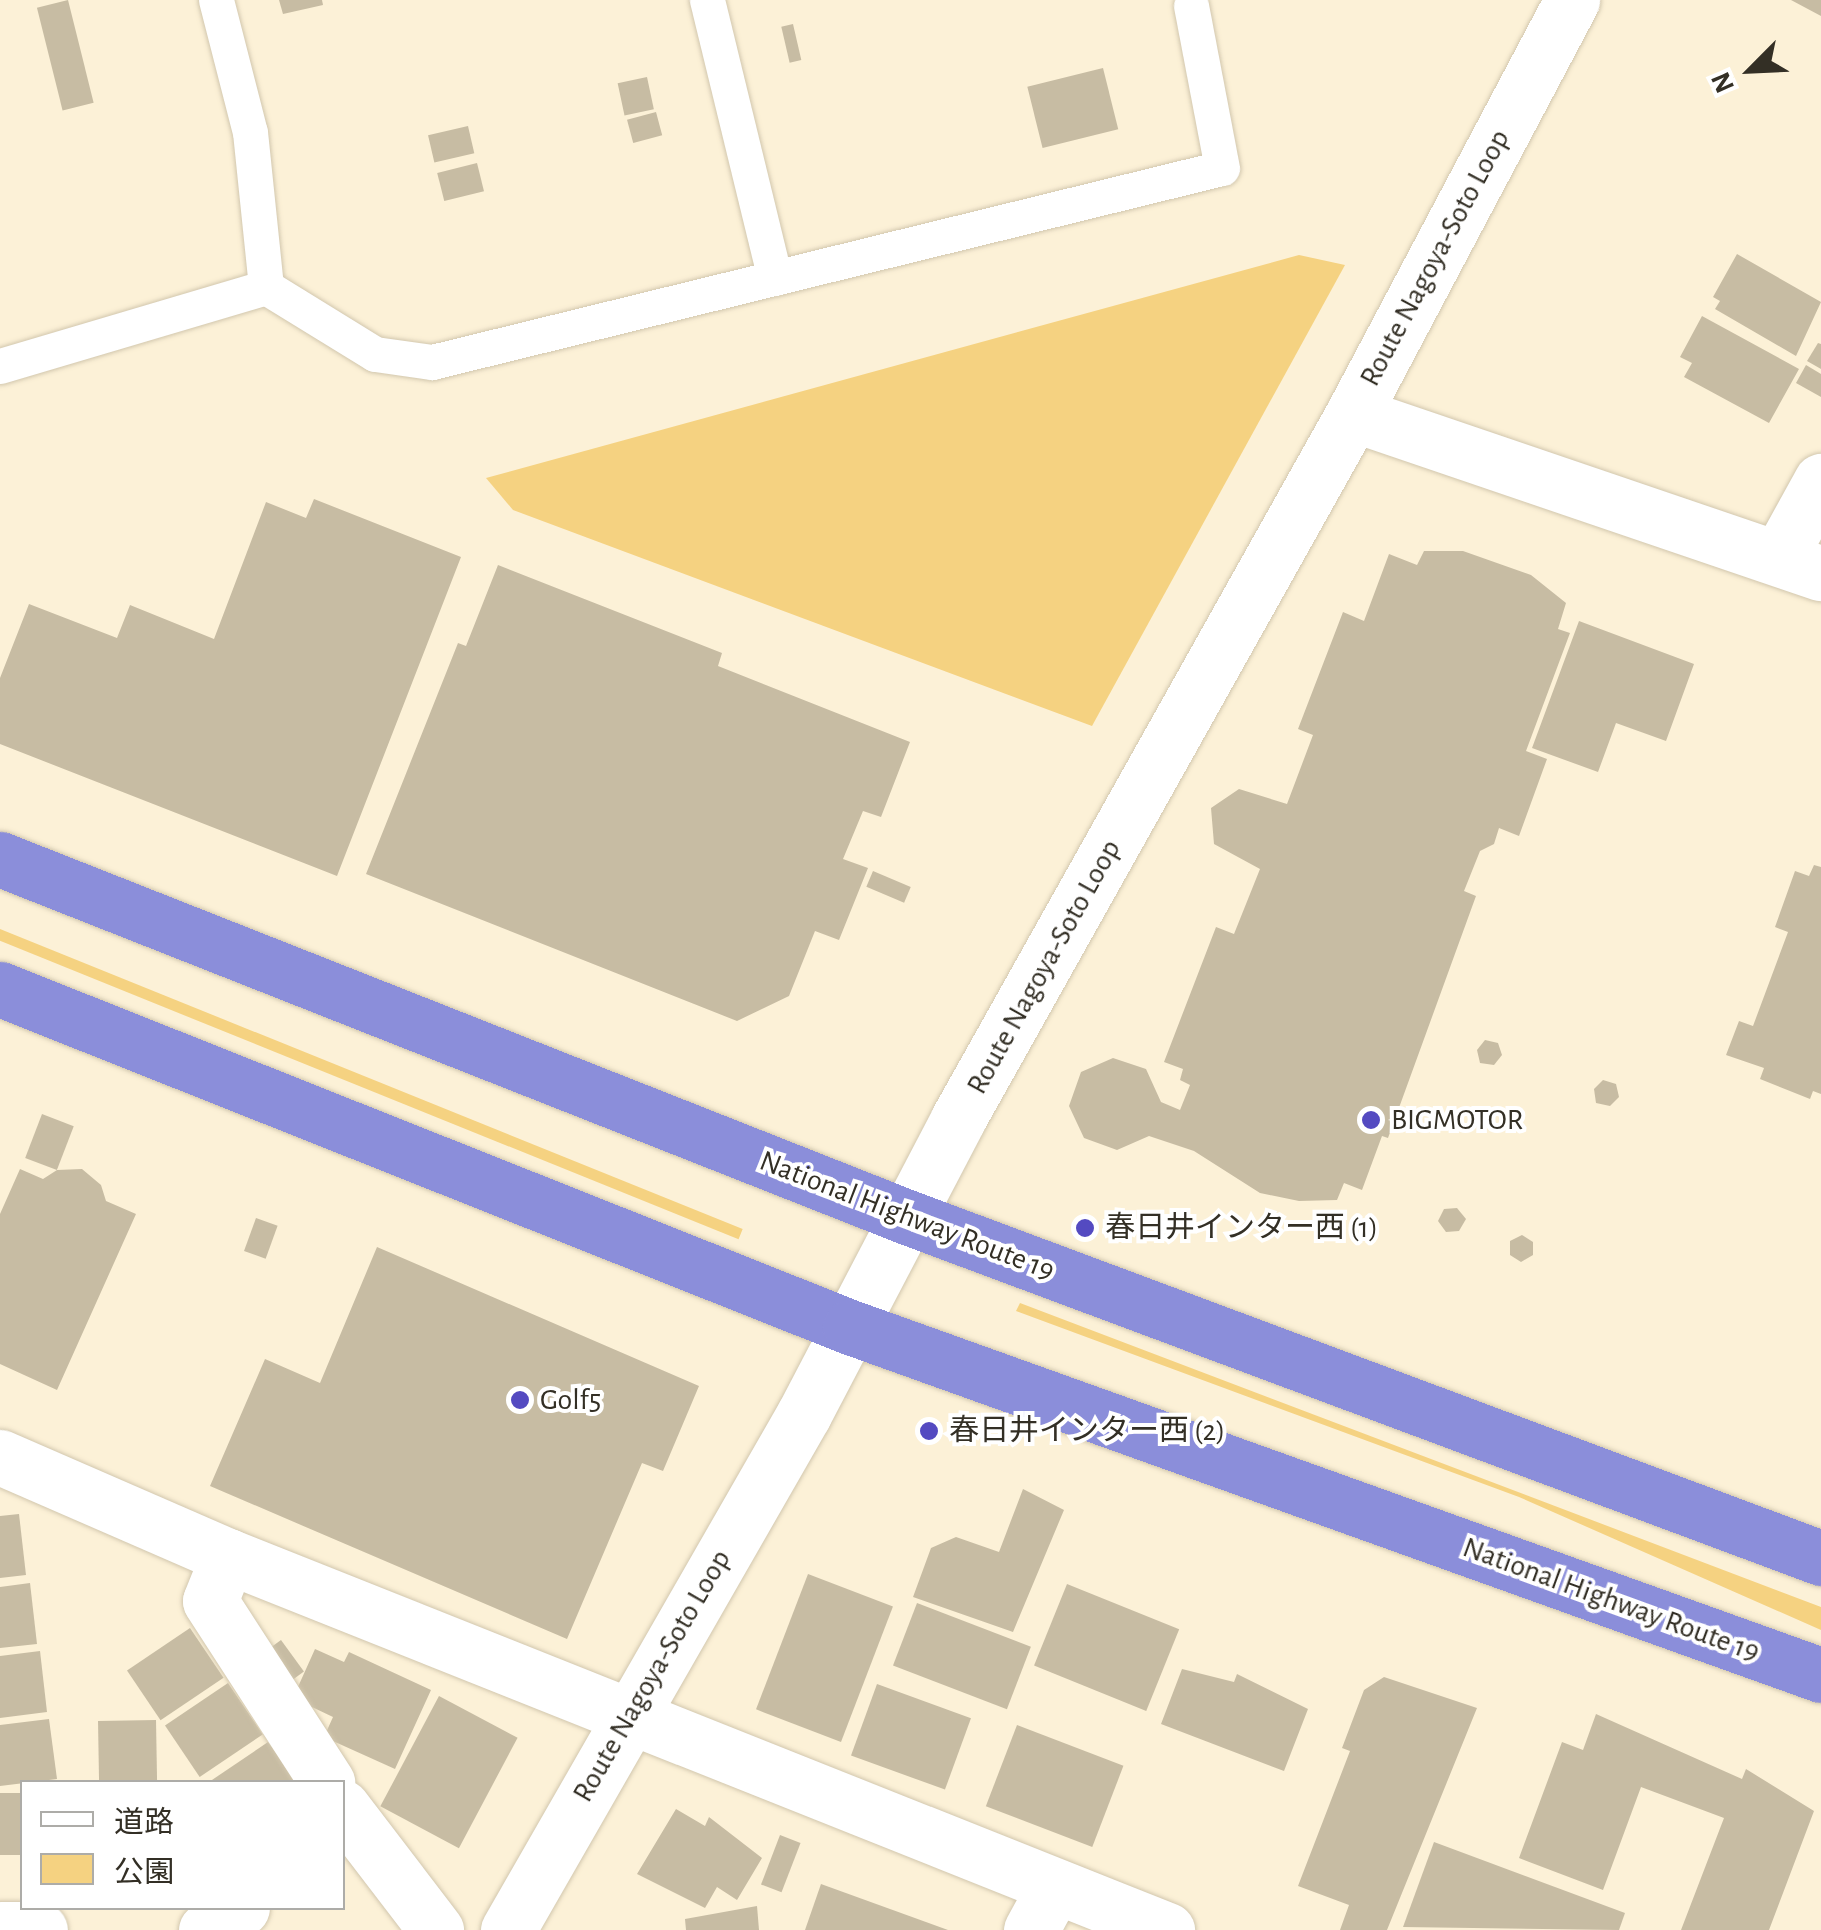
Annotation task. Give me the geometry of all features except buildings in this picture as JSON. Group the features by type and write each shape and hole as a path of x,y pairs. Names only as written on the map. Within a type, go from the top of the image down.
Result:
{"highway":[{"name":"National Highway Route 19","path":"0,859 907,1218 1821,1558"},
{"name":"National Highway Route 19","path":"0,989 850,1327 1821,1676"}],"street":[{"name":"Route Nagoya-Soto Loop","path":"508,1930 850,1327 1353,414 1572,0"},
{"path":"1353,414 1800,565 1821,481"},
{"path":"0,1458 228,1556 626,1716 1042,1909 1167,1930"},
{"path":"228,1556 210,1601 326,1780"},
{"path":"348,1829 436,1930"},
{"path":"206,1930 239,1910"},
{"path":"0,1930 40,1930"}],"lane":[{"path":"216,0 250,132 266,287"},
{"path":"707,0 775,278"},
{"path":"0,366 266,287 374,354 432,362 1222,168 1191,6"}],"green space":[{"path":"1299,255 1345,265 1092,726 513,510 486,478"},
{"path":"0,929 743,1229 739,1239 0,941"},
{"path":"1020,1303 1821,1607 1821,1630 1519,1497 1016,1311"}],"place":[{"name":"BIGMOTOR","path":"1371,1120"},
{"name":"春日井インター西 (1)","path":"1085,1228"},
{"name":"Golf5","path":"520,1400"},
{"name":"春日井インター西 (2)","path":"929,1431"}]}
